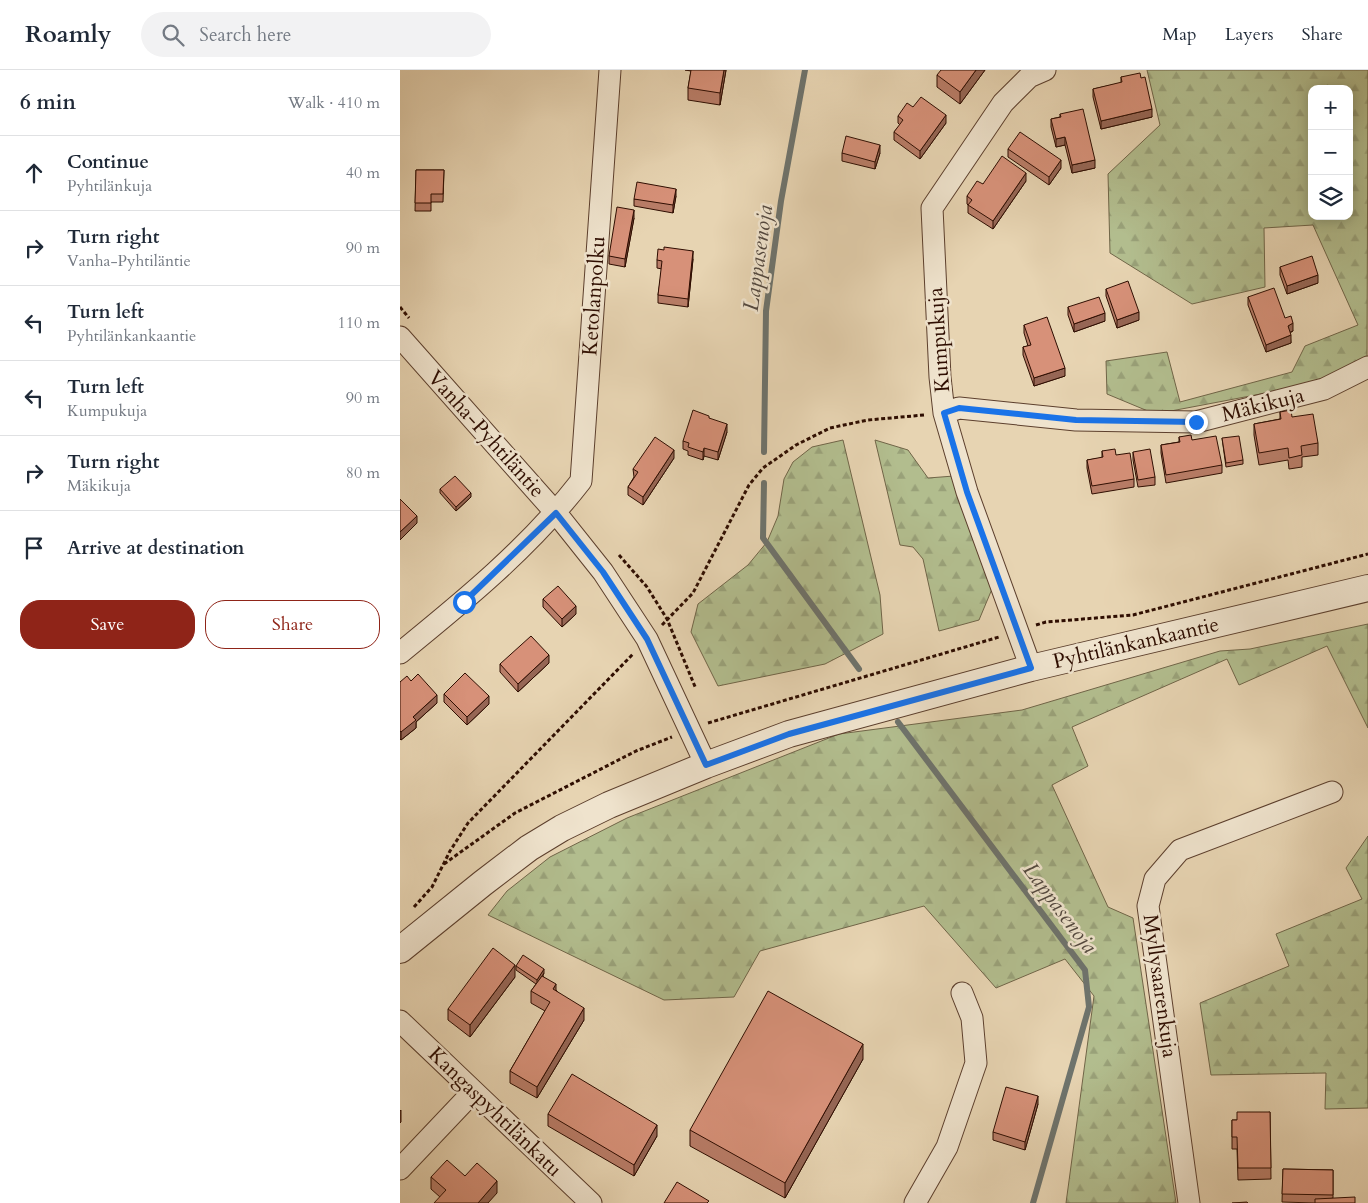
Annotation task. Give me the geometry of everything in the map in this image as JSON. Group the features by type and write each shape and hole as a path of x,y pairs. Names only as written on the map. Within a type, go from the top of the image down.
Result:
{"street":[{"name":"Ketolanpolku","path":"400,653 464,602 556,513 581,481 610,70"},
{"name":"Kumpukuja","path":"1031,668 967,492 944,413 940,377 932,208 1003,103 1029,77 1045,70"},
{"name":"Vanha-Pyhtiläntie","path":"400,337 556,513 603,572 647,639 706,765"},
{"name":"Mäkikuja","path":"944,413 959,408 1076,420 1196,422 1324,389 1368,366"},
{"name":"Pyhtilänkankaantie","path":"400,950 483,882 529,848 562,828 609,805 706,765 789,734 1031,668 1368,588"},
{"name":"Myllysaarenkuja","path":"1189,1203 1148,906 1155,879 1180,850 1332,792"},
{"path":"915,1203 947,1147 976,1063 972,1018 962,993"},
{"name":"Kangaspyhtilänkatu","path":"400,1021 591,1203"},
{"path":"400,1169 473,1092"}],"green space":[{"path":"1147,70 1368,70 1367,360 1303,386 1155,414 1107,394 1106,361 1167,352 1180,402 1292,372 1305,346 1358,325 1313,225 1264,228 1265,287 1192,304 1110,253 1108,174 1160,125"},
{"path":"843,440 880,595 883,634 825,664 718,686 691,632 698,604 748,565 767,542 778,516 784,479 793,462 812,447"},
{"path":"875,440 908,450 928,478 954,476 992,589 979,620 939,631 923,559 913,547 900,545"},
{"path":"1368,624 1368,728 1327,646 1239,685 1227,659 1072,727 1088,766 1052,785 1108,907 1133,918 1176,1203 1066,1203 1094,996 1065,959 996,988 924,906 760,951 734,997 664,1000 488,915 507,891 550,857 627,818 839,734 1022,710 1220,651 1250,649"},
{"path":"1368,836 1368,1108 1325,1109 1326,1073 1211,1075 1200,1003 1289,966 1276,934 1362,899 1346,868"}],"building":[{"path":"691,70 724,70 720,93 688,88"},
{"path":"941,70 976,70 960,92 937,75"},
{"path":"1140,73 1141,78 1145,77 1152,109 1101,121 1093,89 1122,82 1121,77"},
{"path":"921,97 946,115 920,151 894,132 903,120 898,116 907,103 913,107"},
{"path":"1083,109 1095,160 1072,165 1065,137 1056,139 1051,119 1061,117 1060,114"},
{"path":"1020,132 1061,160 1049,177 1008,149"},
{"path":"846,136 880,145 875,162 842,153"},
{"path":"1002,156 1026,173 993,221 968,205 972,200 967,196 977,181 983,184"},
{"path":"416,170 444,170 443,194 431,194 431,203 415,203"},
{"path":"637,182 676,189 673,205 634,199"},
{"path":"617,207 634,210 625,259 609,256"},
{"path":"664,247 693,251 688,299 658,295 662,261 657,260 658,249 664,250"},
{"path":"1312,256 1318,275 1287,286 1280,267"},
{"path":"1128,281 1139,312 1117,320 1106,289"},
{"path":"1274,288 1285,318 1291,316 1293,323 1288,326 1291,335 1266,345 1248,297"},
{"path":"1099,297 1105,313 1074,324 1068,307"},
{"path":"1047,317 1065,368 1034,378 1023,347 1031,345 1024,325"},
{"path":"693,410 727,424 718,452 704,448 703,452 688,447 689,443 683,441"},
{"path":"1291,410 1292,417 1313,414 1318,443 1301,446 1302,455 1289,458 1288,448 1259,453 1254,424 1281,419 1280,412"},
{"path":"1191,435 1192,440 1216,436 1222,465 1166,475 1161,445 1180,442 1179,437"},
{"path":"1239,436 1243,460 1226,463 1222,438"},
{"path":"655,437 674,450 643,497 628,487 638,472 633,469"},
{"path":"1115,449 1116,455 1130,453 1134,479 1092,486 1087,460 1103,457 1102,451"},
{"path":"1150,449 1155,477 1138,480 1133,452"},
{"path":"455,476 471,493 456,507 440,489"},
{"path":"400,499 417,516 400,532"},
{"path":"558,586 576,606 562,619 543,599"},
{"path":"531,636 549,655 518,684 500,664"},
{"path":"465,673 489,696 467,717 444,694"},
{"path":"418,674 437,695 413,717 416,720 401,732 400,682 407,676 411,681"},
{"path":"493,948 515,965 470,1025 448,1009"},
{"path":"523,955 544,969 537,980 516,966"},
{"path":"542,976 556,984 553,989 584,1008 537,1087 510,1071 550,1002 531,991"},
{"path":"768,991 863,1044 785,1183 690,1130"},
{"path":"572,1074 657,1125 634,1165 548,1114"},
{"path":"1006,1087 1038,1096 1025,1142 993,1132"},
{"path":"1237,1112 1270,1112 1271,1168 1238,1168 1237,1137 1232,1137 1232,1120 1237,1120"},
{"path":"447,1160 465,1176 477,1163 497,1181 478,1203 434,1203 446,1190 431,1177"},
{"path":"1283,1169 1333,1170 1333,1195 1282,1194"},
{"path":"677,1182 709,1201 707,1203 664,1203"},
{"path":"1355,1197 1355,1203 1315,1203 1315,1199"}],"waterway":[{"name":"Lappasenoja","path":"764,452 766,311 781,201 805,70"},
{"name":"Lappasenoja","path":"764,483 763,538 859,669"},
{"name":"Lappasenoja","path":"898,722 1085,970 1089,1007 1033,1203"}],"route":[{"path":"464,602 556,513 603,572 647,639 706,765 789,734 1031,668 967,492 944,413 959,408 1076,420 1196,422"}]}
